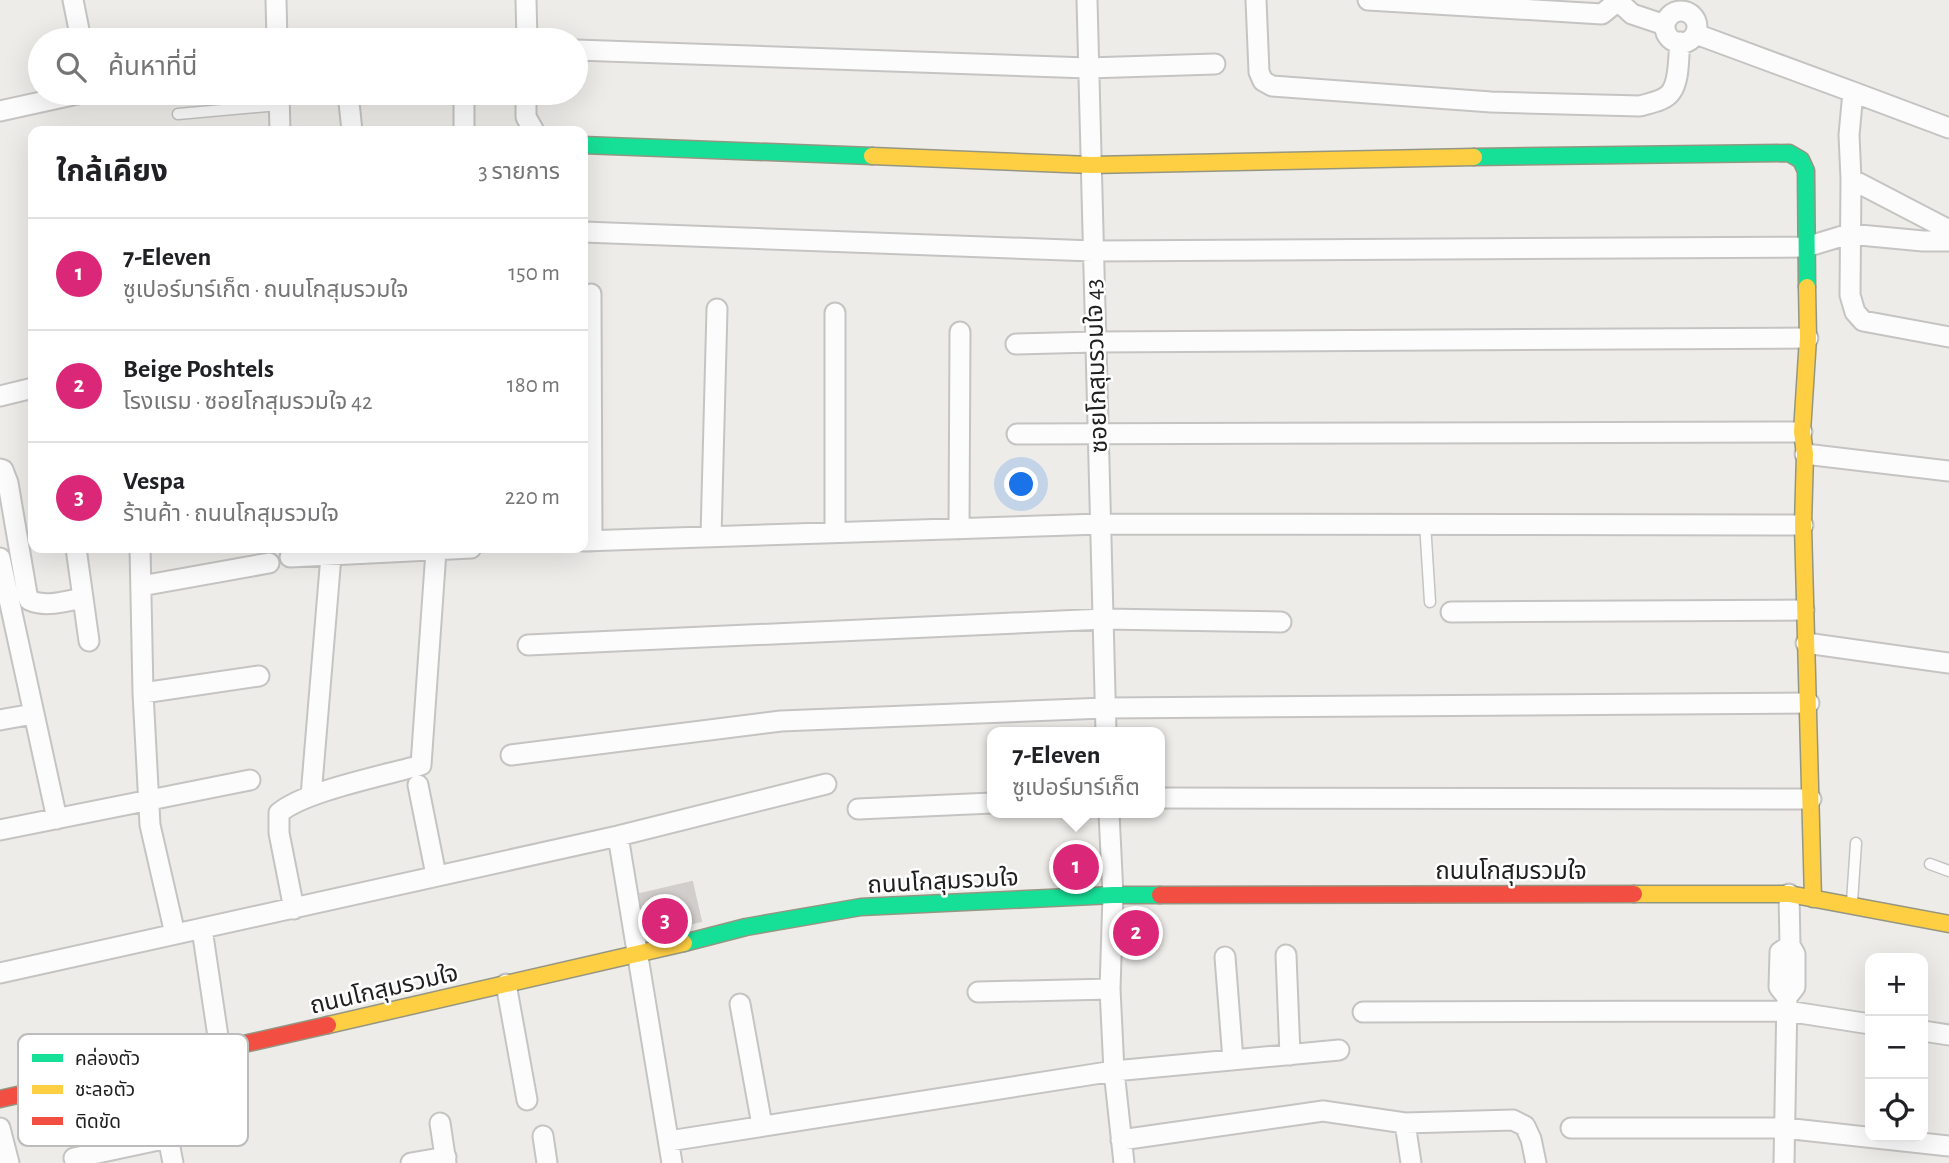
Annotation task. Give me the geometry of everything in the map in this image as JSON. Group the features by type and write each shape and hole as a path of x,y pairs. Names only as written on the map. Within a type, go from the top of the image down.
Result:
{"street":[{"path":"74,0 79,28"},
{"path":"276,0 277,28"},
{"path":"526,0 527,28"},
{"name":"ซอยโกสุมรวมใจ 43","path":"1087,0 1106,727"},
{"path":"1256,0 1259,72 1263,81 1272,86 1491,102 1640,106 1671,93 1688,38 1697,22 1690,6 1675,11 1666,20 1665,33 1674,42 1688,38 1853,92 1949,128"},
{"path":"1368,0 1602,13 1618,0 1632,14 1665,25"},
{"path":"588,50 1088,68 1215,64"},
{"path":"1853,92 1849,135 1849,234 1850,295 1855,312 1863,321 1949,337"},
{"path":"0,111 28,105"},
{"path":"279,105 280,126"},
{"path":"349,105 351,126"},
{"path":"464,105 464,126"},
{"path":"526,105 526,117 531,126"},
{"path":"588,145 1091,165 1784,151 1802,160 1806,171 1808,338 1802,432 1805,454 1804,610 1809,703 1813,899"},
{"path":"1851,178 1949,230"},
{"path":"588,232 1093,251 1806,247 1849,234 1949,241"},
{"path":"588,360 591,293"},
{"path":"711,537 717,309"},
{"path":"835,313 835,531"},
{"path":"959,529 960,332"},
{"path":"1016,344 1808,338"},
{"path":"0,396 28,389"},
{"path":"1017,434 1802,432"},
{"path":"1805,454 1949,471"},
{"path":"0,469 9,483 29,600 49,604 83,598"},
{"path":"588,541 1100,524 1803,525"},
{"path":"77,553 89,641"},
{"path":"140,553 143,693 150,825 175,934"},
{"path":"290,557 343,553 311,796"},
{"path":"294,909 279,833 279,813 311,796 421,765 436,553"},
{"path":"0,558 6,609 57,818"},
{"path":"141,586 269,563"},
{"path":"1451,612 1804,610"},
{"path":"528,645 1104,619 1281,622"},
{"path":"1806,643 1949,663"},
{"path":"143,693 259,676"},
{"path":"511,755 781,722 1105,708 1809,703"},
{"path":"0,720 33,714"},
{"path":"0,830 250,780"},
{"path":"0,973 618,836 826,784"},
{"path":"418,785 436,875"},
{"path":"1165,798 1811,799"},
{"path":"858,809 987,803"},
{"path":"1110,818 1113,895 1110,989 1114,1071 1124,1163"},
{"path":"618,836 672,1163"},
{"path":"1784,1163 1787,1004 1779,987 1780,952 1790,945 1789,894"},
{"name":"ถนนโกสุมรวมใจ","path":"248,1044 746,928 861,907 1113,895 1789,894 1949,924"},
{"path":"202,929 218,1034"},
{"path":"1286,955 1290,1055"},
{"path":"1225,957 1233,1060"},
{"path":"506,984 527,1100"},
{"path":"978,992 1110,989"},
{"path":"740,1004 762,1125"},
{"path":"1363,1012 1787,1004 1865,1023"},
{"path":"1928,1032 1949,1035"},
{"path":"669,1141 1114,1071 1339,1051"},
{"name":"ถนนโกสุมรวมใจ","path":"0,1099 18,1095"},
{"path":"1121,1140 1323,1111 1405,1123 1513,1120 1525,1126 1536,1163"},
{"path":"411,1163 446,1160 440,1123"},
{"path":"1405,1123 1411,1163"},
{"path":"0,1128 9,1163"},
{"path":"1571,1128 1784,1128 1949,1146"},
{"path":"543,1136 547,1163"},
{"path":"74,1158 130,1146"}],"lane":[{"path":"178,114 239,105"},
{"path":"1425,523 1430,602"},
{"path":"1852,906 1856,843"},
{"path":"1930,864 1949,871"}],"building":[{"path":"692,882 701,921 647,935 640,894"},
{"path":"1125,920 1147,921 1146,949 1124,949"}],"traffic: fast":[{"path":"588,145 872,156"},
{"path":"1474,157 1789,153 1801,160 1806,171 1807,287"},
{"path":"684,943 746,927 861,907 1160,895"}],"traffic: slow":[{"path":"872,156 1091,165 1474,157"},
{"path":"1807,287 1808,338 1802,432 1805,454 1803,525 1813,899"},
{"path":"1634,894 1789,894 1949,924"},
{"path":"328,1025 684,943"}],"traffic: jam":[{"path":"1160,895 1634,894"},
{"path":"248,1043 328,1025"},
{"path":"0,1099 18,1095"}],"place":[{"name":"7-Eleven","path":"1076,867"},
{"name":"Vespa","path":"665,921"},
{"name":"Beige Poshtels","path":"1136,933"}]}
